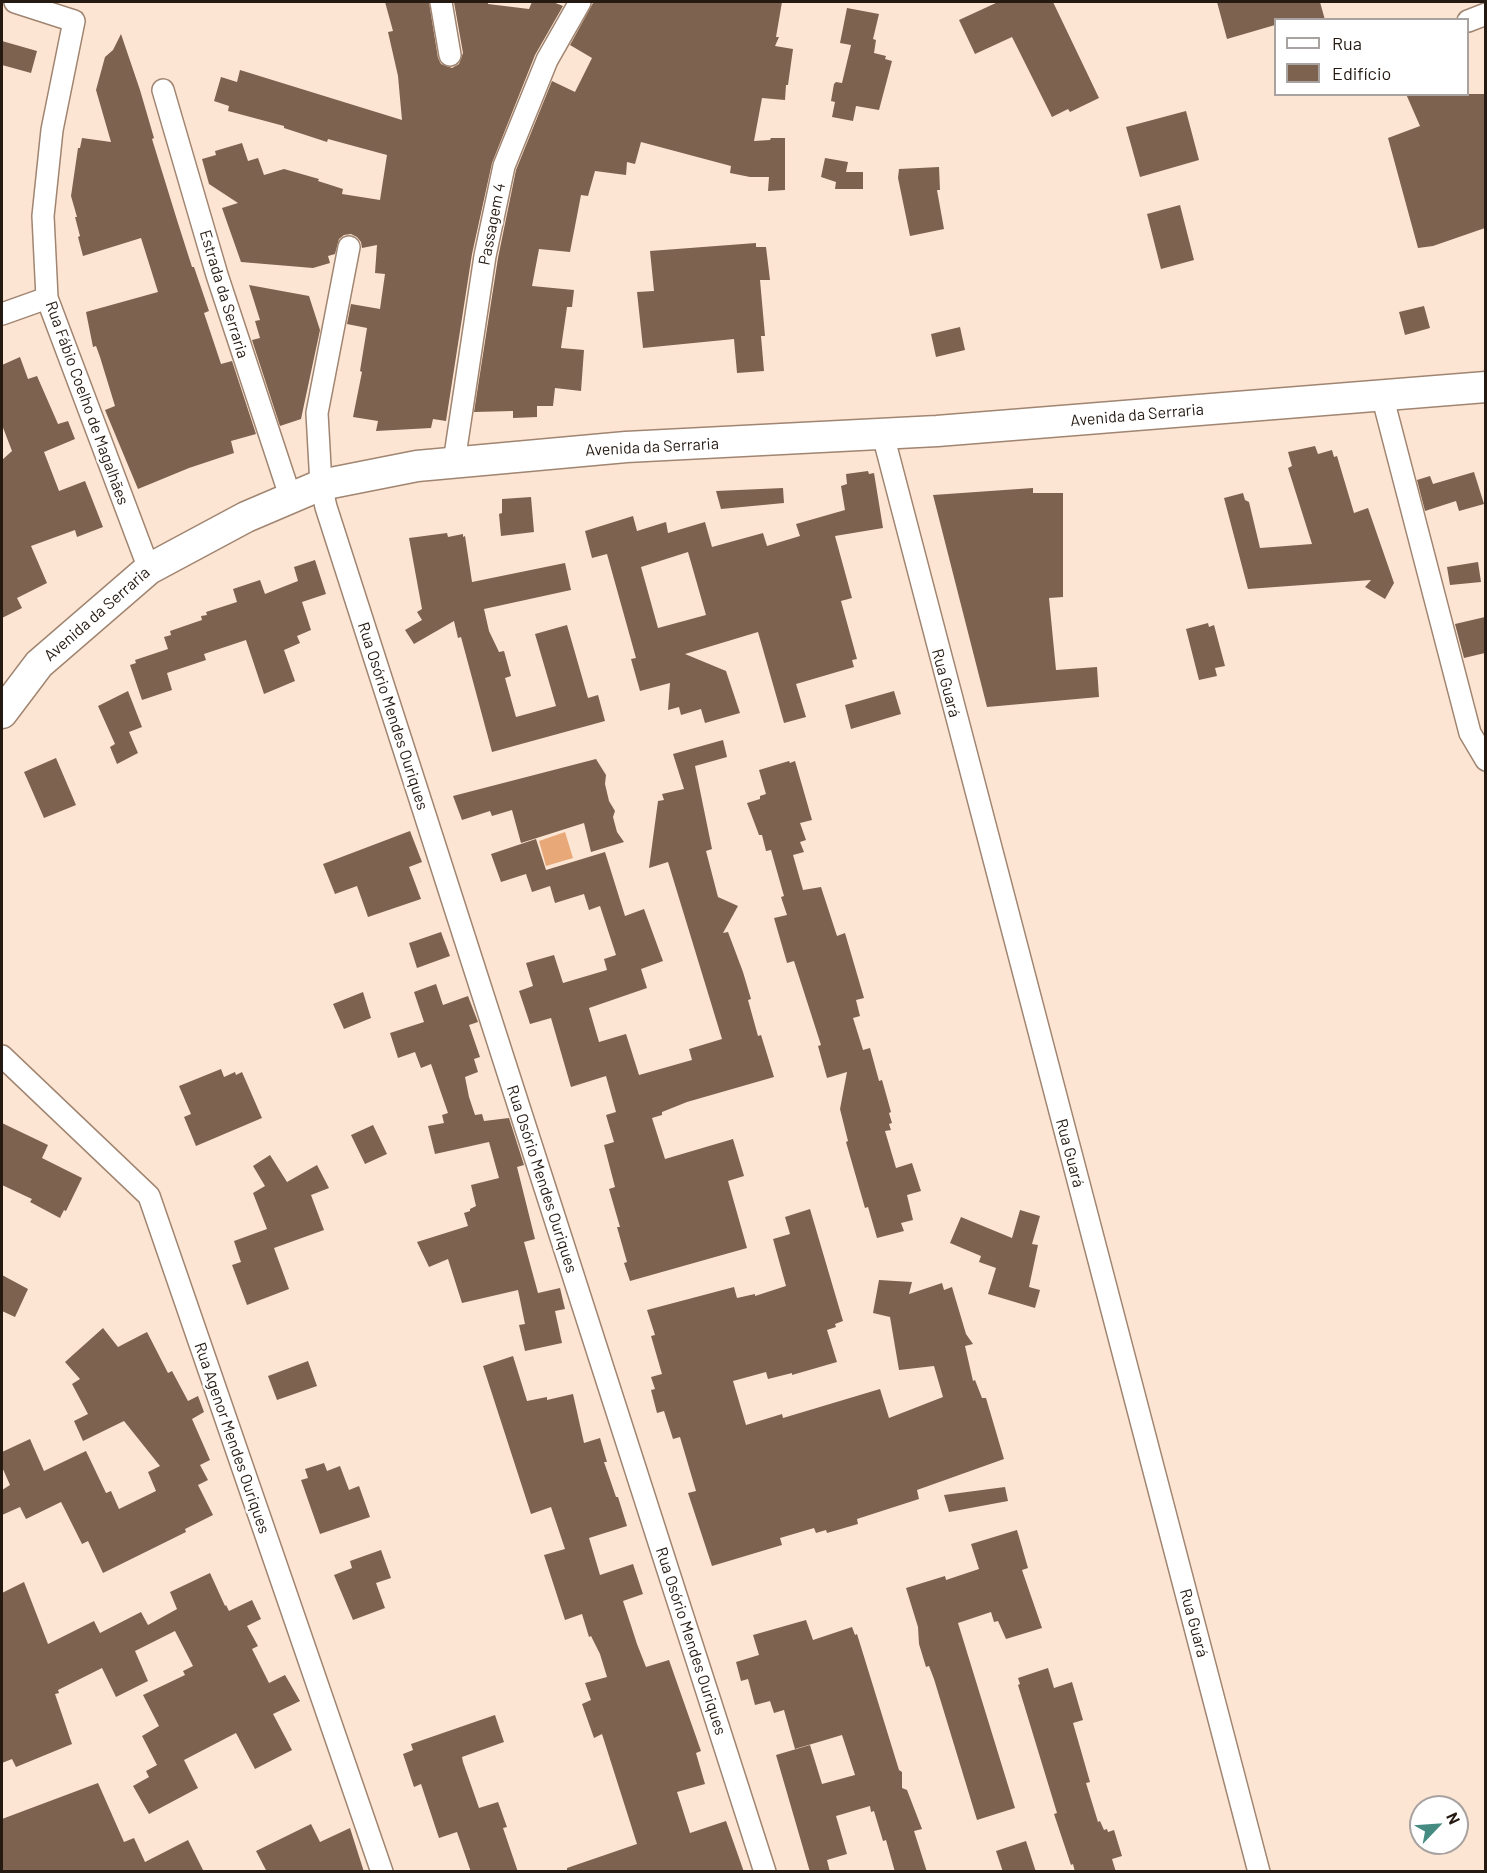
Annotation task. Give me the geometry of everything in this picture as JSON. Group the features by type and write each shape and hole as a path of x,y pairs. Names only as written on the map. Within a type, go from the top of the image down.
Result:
{"main road":[{"name":"Avenida da Serraria","path":"1382,395 1485,371"},
{"name":"Avenida da Serraria","path":"2,714 39,664 148,569 197,541 290,496 321,485 386,471 454,462 626,447 883,435 1485,387"}],"street":[{"name":"Rua Fábio Coelho de Magalhães","path":"15,2 74,21 52,130 44,206 47,298 148,569"},
{"path":"441,2 450,55"},
{"name":"Passagem 4","path":"454,462 485,256 504,166 547,60 580,2"},
{"path":"1469,20 1485,14"},
{"name":"Estrada da Serraria","path":"163,90 217,275 290,496"},
{"name":"Rua Osório Mendes Ouriques","path":"349,247 317,413 321,485 337,541 765,1872"},
{"path":"2,314 47,298"},
{"path":"1382,395 1470,733 1485,760"},
{"name":"Rua Guará","path":"883,435 1259,1872"},
{"name":"Rua Agenor Mendes Ouriques","path":"2,1056 149,1196 382,1872"}],"shaded area":[{"path":"565,832 573,858 546,866 539,841"}],"building":[{"path":"385,2 429,2 438,58 441,64 452,68 459,64 463,53 454,2 488,2 488,4 529,9 532,2 553,2 563,6 535,55 492,163 472,254 446,421 433,419 431,428 376,431 378,421 353,417 362,372 360,371 367,328 347,324 351,304 380,309 385,274 375,273 377,245 362,248 357,237 351,234 344,235 339,239 335,254 328,256 330,263 313,268 241,262 222,208 238,203 209,184 202,159 216,155 215,151 242,143 248,161 258,158 264,175 284,169 343,189 342,194 380,200 387,155 328,139 327,142 284,128 284,126 228,111 229,106 214,101 221,77 237,82 240,70 402,120 398,76 388,32 393,31"},
{"path":"782,2 776,37 779,37 775,46 793,49 785,100 762,98 754,141 785,138 785,190 768,191 769,177 750,177 730,173 731,166 641,142 635,164 627,162 626,175 595,171 588,196 581,195 570,252 539,249 532,286 574,290 572,307 567,307 561,348 584,350 581,391 555,388 553,406 537,406 537,417 513,418 513,411 474,412 498,258 516,170 552,81 575,92 592,58 570,45 593,3"},
{"path":"998,2 1053,2 1099,98 1070,112 1068,109 1052,117 1012,37 975,54 959,20"},
{"path":"1217,2 1320,2 1324,18 1274,18 1274,25 1227,39"},
{"path":"847,8 879,14 873,39 876,40 874,53 886,56 885,59 892,61 879,110 856,106 853,121 832,117 835,102 831,101 834,84 842,83 851,45 840,43"},
{"path":"121,34 140,90 154,138 152,139 177,220 209,311 204,313 221,364 232,361 256,434 231,441 234,453 138,489 105,410 115,406 96,346 93,347 86,312 158,292 141,238 83,256 71,196 78,148 80,148 82,138 111,142 96,90 105,57 113,50"},
{"path":"2,41 37,51 31,73 2,65"},
{"path":"1485,94 1485,228 1433,246 1418,248 1388,138 1420,126 1407,96"},
{"path":"1186,111 1199,160 1140,177 1126,127"},
{"path":"825,158 848,162 846,172 863,172 863,189 835,189 836,182 821,177"},
{"path":"939,167 940,190 937,190 944,229 910,236 898,178 899,169"},
{"path":"1180,205 1194,260 1161,269 1147,214"},
{"path":"756,243 756,247 766,247 770,280 760,280 765,336 761,336 764,371 737,373 734,339 643,348 637,292 654,291 650,251"},
{"path":"249,285 309,296 320,330 301,419 280,426 252,340 260,338 255,321 260,320"},
{"path":"1424,306 1430,328 1405,335 1399,312"},
{"path":"960,327 965,350 936,357 931,334"},
{"path":"20,357 28,379 37,376 58,424 68,421 75,439 44,452 59,491 85,481 103,527 77,537 75,530 31,546 47,583 17,598 22,608 2,618 2,460 12,451 2,425 2,365"},
{"path":"1315,446 1318,454 1332,450 1334,457 1337,456 1354,513 1368,508 1394,583 1385,599 1365,587 1371,580 1248,589 1224,498 1243,493 1245,500 1249,502 1260,548 1312,544 1288,468 1292,466 1288,452"},
{"path":"868,471 869,474 874,473 883,528 835,536 852,598 841,601 857,659 852,660 854,667 796,684 806,717 784,723 758,632 685,654 726,671 740,713 705,723 701,709 681,715 679,707 668,710 670,683 640,691 631,659 636,658 607,554 592,558 585,531 633,516 637,531 666,522 668,533 705,522 712,547 763,533 767,546 800,536 796,524 845,510 841,486 847,484 846,474","holes":["688,552 706,615 658,628 641,567"]},
{"path":"1474,472 1484,504 1459,511 1456,501 1425,511 1417,480 1430,476 1433,484"},
{"path":"783,488 784,503 721,509 716,491"},
{"path":"1033,488 1033,493 1063,493 1063,597 1049,598 1056,670 1097,667 1099,697 987,707 933,495"},
{"path":"531,497 534,532 501,536 499,514 502,513 502,499"},
{"path":"447,533 448,537 463,534 463,537 465,536 472,582 565,563 571,590 484,609 489,631 499,652 504,651 511,676 505,678 516,717 556,706 535,634 567,625 588,698 598,695 605,721 492,752 461,637 458,638 454,621 414,644 405,630 422,620 417,612 422,609 409,538"},
{"path":"315,560 326,594 302,602 311,630 297,636 300,643 284,650 295,681 264,694 246,640 204,654 206,660 167,673 172,690 142,700 130,665 136,663 135,660 168,649 164,637 171,635 170,631 202,620 201,616 207,615 206,612 237,602 233,589 260,580 265,594 298,581 294,567"},
{"path":"1478,562 1481,582 1450,585 1447,567"},
{"path":"1485,617 1485,653 1464,658 1455,624"},
{"path":"1208,623 1209,627 1214,625 1225,666 1215,668 1217,676 1199,680 1186,629"},
{"path":"128,691 142,727 129,732 138,753 117,764 110,747 115,744 98,706"},
{"path":"894,691 901,714 851,729 845,705"},
{"path":"723,740 727,757 695,766 712,849 706,851 718,897 738,906 723,933 728,932 743,972 758,1036 761,1035 774,1077 687,1102 652,1118 665,1159 733,1139 744,1176 728,1181 747,1248 630,1281 617,1227 620,1227 609,1189 615,1187 604,1145 614,1142 606,1115 616,1112 606,1076 571,1087 551,1018 530,1024 519,991 533,986 526,963 554,955 563,983 607,970 604,959 616,955 600,906 589,910 584,894 555,903 550,886 532,892 526,874 501,882 491,854 536,839 546,870 605,852 625,916 644,909 663,961 641,969 647,988 589,1008 599,1042 626,1034 639,1075 692,1060 689,1049 722,1039 668,862 649,868 658,801 664,800 662,794 684,789 673,754"},
{"path":"56,758 76,805 44,818 24,772"},
{"path":"596,759 606,775 605,784 609,801 615,811 613,817 617,832 624,842 591,852 584,823 521,843 512,810 492,816 490,811 462,820 453,796"},
{"path":"789,761 790,763 795,761 812,820 800,823 806,840 800,842 804,852 793,855 803,890 821,887 837,936 845,933 864,998 856,1000 860,1016 853,1018 863,1050 870,1048 891,1112 889,1113 892,1123 889,1124 891,1130 885,1131 896,1168 912,1163 921,1191 907,1195 913,1220 901,1223 904,1231 877,1238 868,1207 865,1208 846,1142 848,1141 840,1109 847,1072 827,1078 818,1046 821,1045 794,961 787,963 774,918 787,915 771,850 766,851 762,835 759,835 747,803 760,799 760,796 766,794 759,770"},
{"path":"410,831 422,862 409,867 421,899 368,917 357,886 335,894 323,864"},
{"path":"441,932 450,956 417,968 409,943"},
{"path":"436,984 443,1005 468,996 478,1022 469,1025 480,1057 474,1059 478,1072 465,1077 469,1097 475,1115 482,1114 484,1121 509,1118 524,1165 517,1167 535,1239 524,1242 538,1293 560,1288 565,1309 555,1311 562,1343 525,1351 519,1325 525,1324 518,1290 462,1303 448,1259 429,1267 417,1242 468,1226 464,1213 476,1206 471,1185 499,1178 489,1142 435,1154 428,1126 444,1123 442,1115 448,1113 431,1064 421,1068 415,1052 398,1058 390,1033 424,1022 414,992"},
{"path":"363,992 371,1018 344,1029 333,1004"},
{"path":"221,1069 224,1077 235,1072 236,1075 242,1072 262,1118 196,1146 184,1117 191,1114 179,1086"},
{"path":"2,1123 48,1145 42,1158 82,1178 66,1211 64,1210 60,1218 30,1202 32,1199 2,1185"},
{"path":"373,1125 387,1154 365,1164 351,1135"},
{"path":"270,1155 287,1182 317,1165 329,1188 311,1195 324,1230 274,1248 289,1289 247,1305 232,1265 241,1262 234,1241 267,1229 253,1193 265,1186 253,1166"},
{"path":"810,1209 843,1321 827,1330 837,1362 792,1375 792,1373 768,1379 766,1372 733,1381 746,1425 782,1414 783,1418 880,1389 889,1418 943,1397 934,1366 899,1370 890,1317 873,1313 879,1280 912,1282 909,1294 942,1283 944,1290 952,1287 966,1334 973,1344 965,1346 973,1381 975,1380 982,1398 986,1398 1004,1459 917,1490 919,1499 857,1519 858,1524 827,1533 826,1530 816,1533 814,1528 780,1538 782,1545 712,1566 688,1493 696,1491 680,1437 673,1439 664,1411 657,1413 651,1390 655,1389 651,1377 662,1374 651,1336 655,1335 647,1310 734,1287 737,1298 755,1294 755,1296 786,1286 773,1239 790,1234 785,1217"},
{"path":"1020,1210 1040,1216 1032,1244 1038,1245 1029,1287 1040,1290 1035,1308 988,1294 996,1268 979,1262 981,1256 950,1243 961,1217 1012,1238"},
{"path":"2,1275 28,1289 15,1317 2,1311"},
{"path":"103,1328 118,1347 147,1332 168,1373 172,1371 188,1401 198,1396 204,1412 192,1419 210,1460 200,1465 208,1480 198,1485 213,1515 185,1529 186,1532 103,1573 88,1541 82,1544 61,1502 26,1519 20,1507 2,1515 2,1490 10,1485 2,1467 2,1452 30,1439 44,1471 86,1451 106,1493 111,1491 119,1509 156,1491 148,1472 160,1466 124,1421 83,1441 74,1421 88,1414 72,1384 80,1379 65,1362"},
{"path":"513,1356 527,1401 547,1397 547,1400 573,1394 584,1443 600,1438 607,1462 604,1462 627,1526 589,1538 600,1575 633,1564 643,1594 623,1601 637,1644 646,1667 669,1660 701,1751 696,1753 705,1784 677,1792 690,1833 726,1821 744,1872 567,1872 567,1868 637,1844 602,1734 594,1738 582,1704 591,1700 585,1683 607,1677 600,1654 591,1636 589,1637 582,1614 565,1620 544,1555 565,1549 551,1507 531,1514 483,1366"},
{"path":"308,1361 317,1386 277,1400 268,1376"},
{"path":"324,1463 327,1471 340,1466 349,1490 359,1486 370,1517 320,1534 301,1480 308,1478 305,1469"},
{"path":"1005,1487 1008,1501 949,1512 944,1495"},
{"path":"1017,1530 1028,1568 1022,1570 1042,1628 1006,1639 998,1621 994,1622 991,1612 958,1623 1015,1808 977,1820 934,1679 929,1666 926,1667 919,1644 918,1627 906,1588 945,1576 946,1580 979,1569 971,1544"},
{"path":"381,1550 391,1578 376,1583 385,1608 353,1620 334,1575 352,1568 350,1561"},
{"path":"210,1573 229,1611 252,1600 261,1619 247,1626 258,1646 252,1649 269,1683 285,1675 300,1701 273,1714 292,1750 255,1769 236,1733 184,1760 198,1788 149,1814 133,1786 149,1777 146,1771 157,1765 142,1736 159,1726 143,1695 185,1675 183,1671 193,1666 175,1631 135,1651 148,1681 116,1697 102,1668 58,1690 59,1693 55,1694 72,1744 16,1767 12,1759 2,1763 2,1593 24,1582 48,1644 94,1621 100,1633 141,1612 148,1625 177,1609 170,1592"},
{"path":"806,1620 813,1640 852,1627 855,1635 857,1634 899,1770 902,1772 902,1788 907,1790 922,1829 914,1831 927,1872 895,1872 886,1840 883,1841 874,1811 871,1812 870,1806 836,1816 847,1854 827,1860 830,1872 810,1872 776,1755 810,1745 822,1784 855,1775 842,1735 795,1749 784,1710 774,1713 770,1701 755,1705 748,1679 741,1681 736,1662 759,1655 753,1635"},
{"path":"1048,1668 1054,1688 1072,1682 1083,1720 1073,1723 1090,1782 1086,1783 1098,1822 1100,1821 1104,1830 1107,1829 1108,1832 1114,1830 1122,1856 1112,1859 1116,1872 1075,1872 1054,1814 1057,1813 1018,1685 1020,1684 1018,1678"},
{"path":"495,1715 504,1742 462,1757 479,1808 498,1802 507,1827 503,1828 518,1872 471,1872 457,1832 439,1838 421,1784 414,1787 403,1754 413,1750 411,1744"},
{"path":"98,1783 124,1842 134,1838 145,1862 188,1840 204,1872 2,1872 2,1819"},
{"path":"311,1824 320,1842 350,1828 364,1872 267,1872 256,1851"},
{"path":"1026,1841 1036,1872 1003,1872 996,1851"}]}
